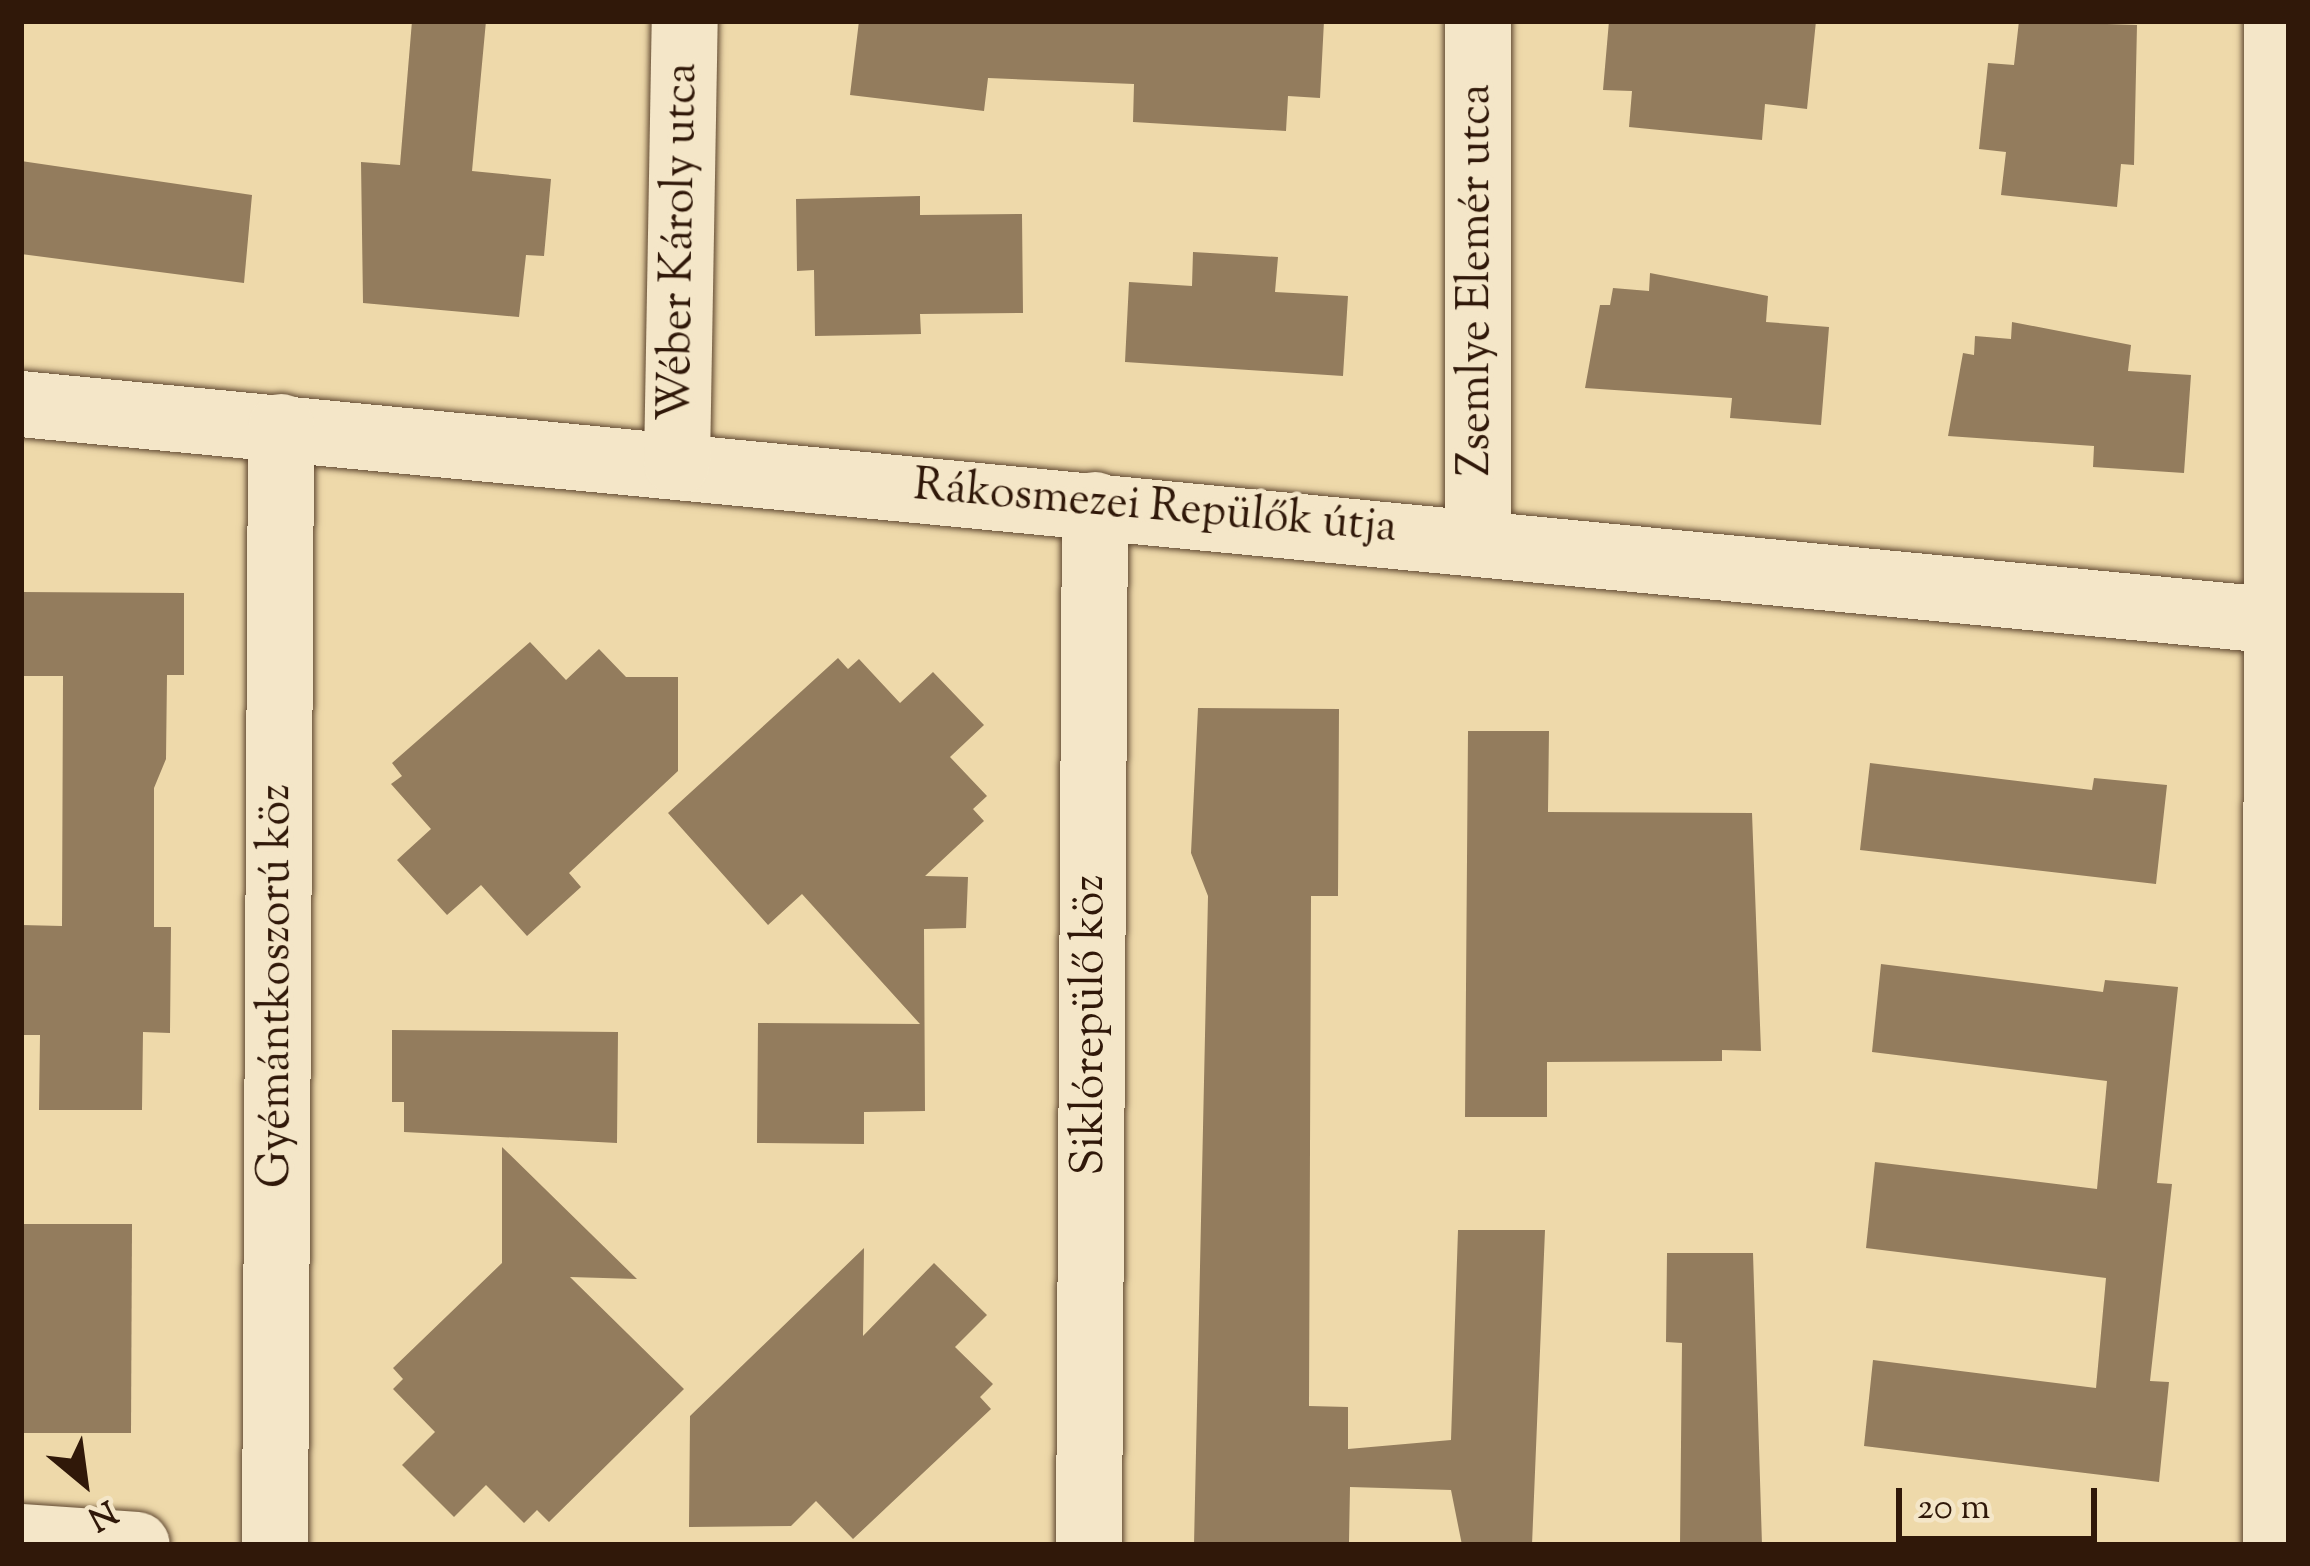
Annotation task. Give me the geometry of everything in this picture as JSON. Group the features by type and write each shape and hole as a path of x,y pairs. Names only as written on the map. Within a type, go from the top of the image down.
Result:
{"street":[{"name":"Wéber Károly utca","path":"676,464 685,21"},
{"name":"Zsemlye Elemér utca","path":"1478,21 1478,539"},
{"path":"2276,1545 2281,622 2277,21"},
{"name":"Rákosmezei Repülők útja","path":"21,404 1478,539 2281,622"},
{"name":"Gyémántkoszorú köz","path":"274,1545 281,427"},
{"name":"Siklórepülő köz","path":"1089,1545 1095,505"},
{"path":"21,1537 137,1545"}],"building":[{"path":"412,21 486,21 472,171 551,179 544,256 526,255 519,317 363,303 361,162 400,165"},
{"path":"859,21 1324,21 1320,98 1288,96 1286,131 1133,122 1134,84 988,78 984,111 850,95"},
{"path":"1609,21 1816,21 1807,109 1765,104 1762,140 1629,127 1632,91 1603,90"},
{"path":"2019,21 2137,25 2134,165 2121,164 2117,207 2001,195 2006,152 1979,149 1988,63 2014,65"},
{"path":"21,161 252,195 244,283 21,254"},
{"path":"920,196 920,215 1022,214 1023,313 920,314 921,334 815,336 814,270 797,271 796,199"},
{"path":"1193,252 1278,257 1275,292 1348,296 1343,376 1125,362 1129,282 1192,286"},
{"path":"1650,273 1768,296 1766,322 1829,327 1821,425 1730,418 1732,398 1585,388 1600,305 1610,305 1613,288 1649,291"},
{"path":"2012,322 2131,345 2128,371 2191,375 2184,473 2093,467 2094,446 1948,436 1963,353 1974,355 1975,336 2011,339"},
{"path":"21,592 184,593 184,675 167,675 166,759 154,788 154,927 171,927 170,1033 143,1032 142,1110 39,1110 40,1035 21,1035 21,925 62,926 63,676 21,676"},
{"path":"530,642 566,680 599,649 626,677 678,677 678,771 569,873 581,887 527,936 481,885 447,915 397,860 431,829 391,784 402,776 392,763"},
{"path":"838,658 848,669 859,659 900,703 933,672 984,725 950,757 987,796 973,809 984,821 925,876 968,877 966,928 924,929 925,1111 864,1112 864,1144 757,1143 758,1023 920,1024 802,894 768,925 668,813"},
{"path":"1198,708 1339,709 1338,896 1311,896 1309,1406 1348,1407 1348,1449 1451,1440 1458,1230 1545,1230 1532,1545 1462,1545 1451,1490 1350,1487 1349,1542 1194,1545 1208,896 1191,853"},
{"path":"1468,731 1549,731 1548,812 1752,813 1761,1051 1722,1050 1722,1061 1547,1062 1547,1117 1465,1117"},
{"path":"1870,763 2092,790 2094,778 2167,785 2156,884 1860,850"},
{"path":"1881,964 2103,992 2105,980 2178,987 2157,1183 2172,1184 2150,1381 2169,1382 2159,1482 1864,1446 1873,1360 2096,1388 2106,1278 1866,1248 1875,1162 2097,1189 2107,1081 1872,1052"},
{"path":"392,1030 618,1032 617,1143 404,1132 404,1102 392,1102"},
{"path":"502,1147 637,1279 570,1277 684,1389 549,1522 537,1510 524,1523 486,1485 454,1517 402,1465 435,1432 393,1389 403,1379 393,1368 502,1263"},
{"path":"22,1224 132,1224 131,1433 21,1433"},
{"path":"864,1248 863,1336 934,1263 987,1315 955,1347 993,1384 980,1397 991,1409 853,1539 816,1501 791,1526 689,1527 690,1416"},
{"path":"1667,1253 1753,1253 1762,1545 1680,1545 1682,1343 1666,1342"}]}
